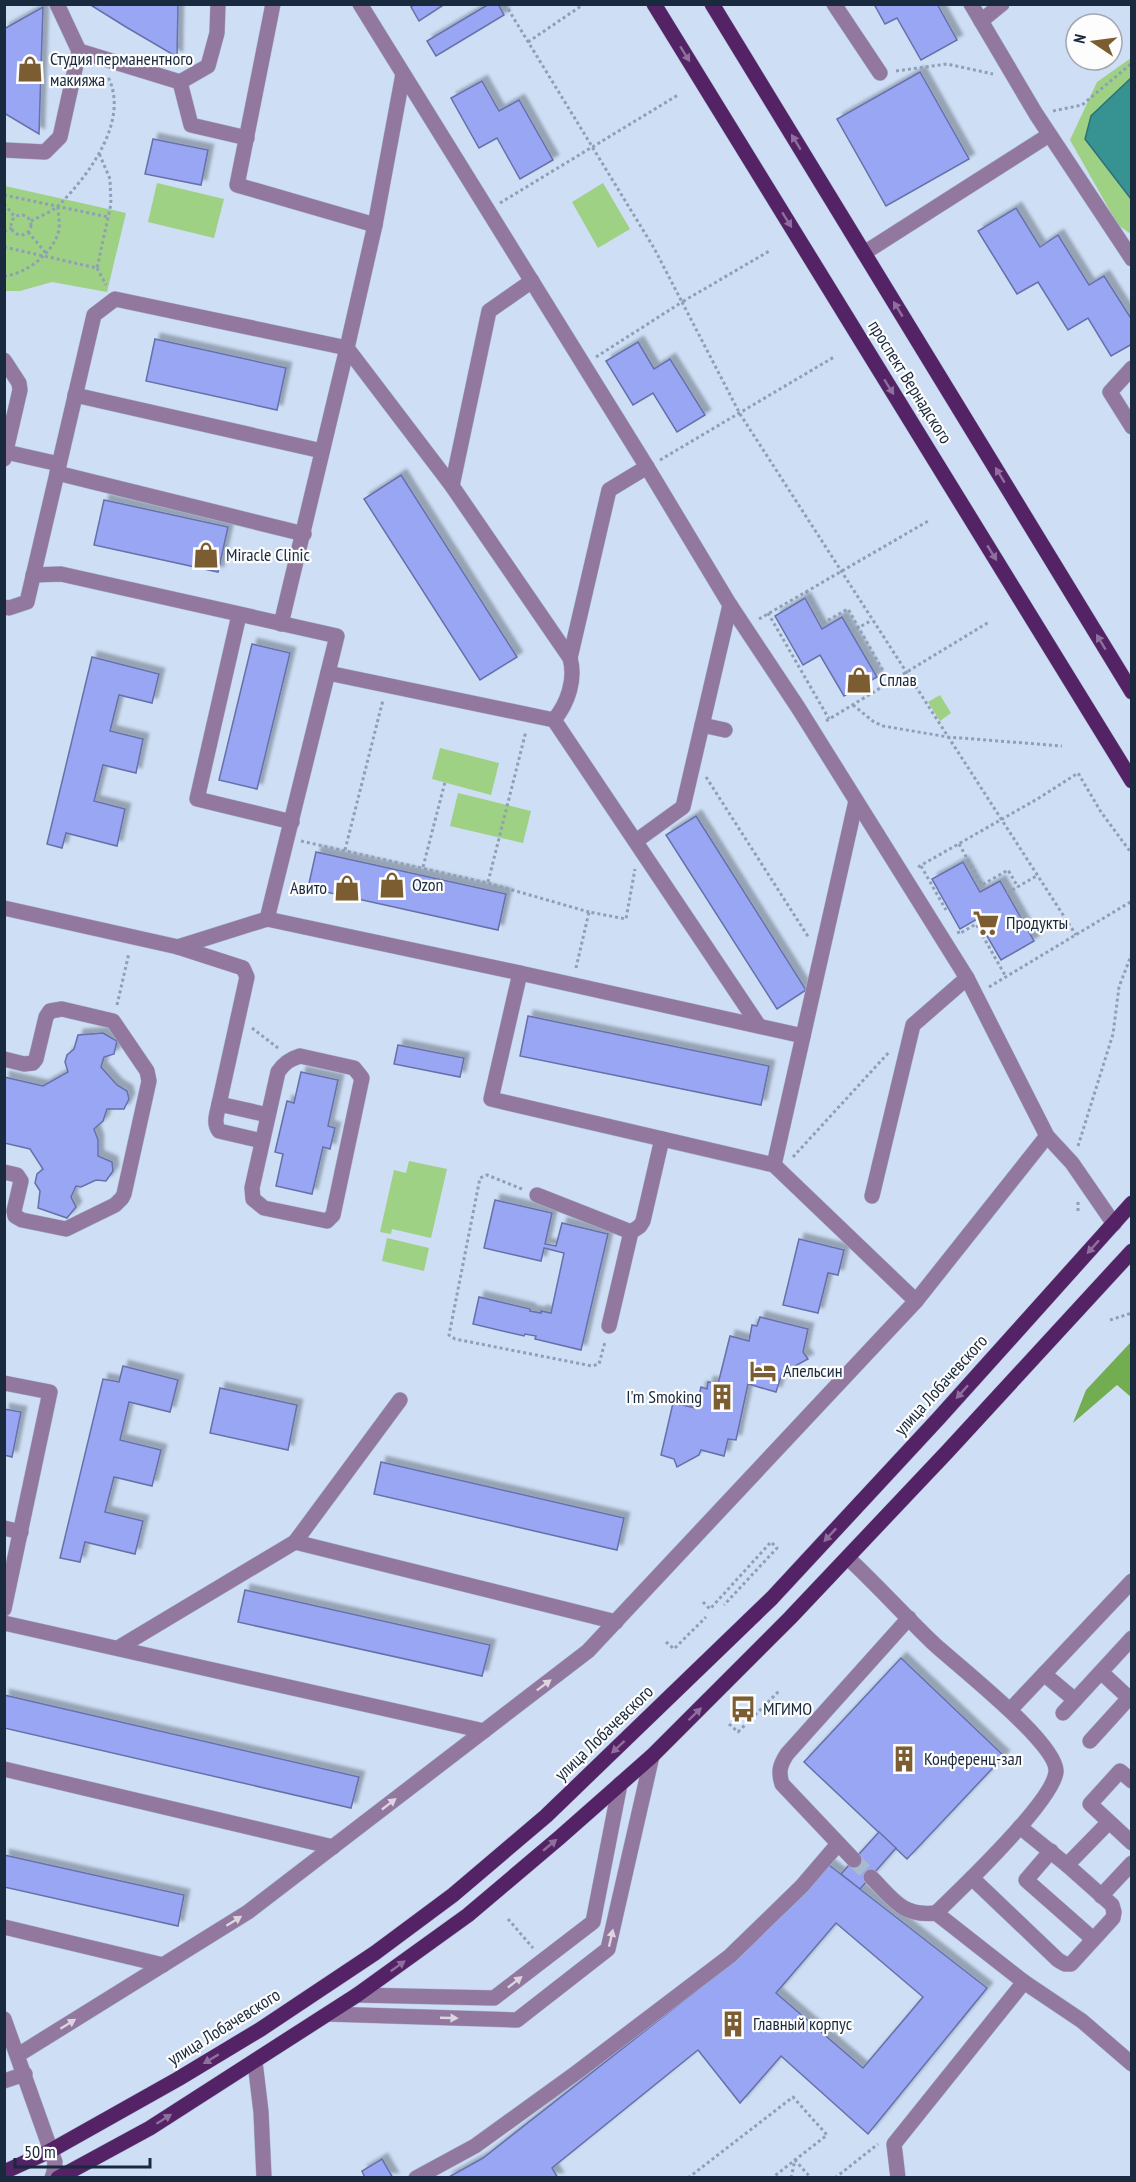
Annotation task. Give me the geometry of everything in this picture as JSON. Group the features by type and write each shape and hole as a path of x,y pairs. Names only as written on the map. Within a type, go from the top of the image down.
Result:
{"main road":[{"name":"проспект Вернадского","path":"654,4 1131,781"},
{"name":"проспект Вернадского","path":"712,4 1131,692"},
{"name":"улица Лобачевского","path":"4,2172 50,2151 261,2029 375,1953 453,1894 546,1816 772,1598 1131,1203"},
{"path":"58,2178 150,2128 357,1995 468,1915 620,1784 721,1688 848,1558 1131,1251"}],"street":[{"path":"4,150 45,152 60,137 79,51 57,4"},
{"path":"79,51 180,82 208,66 217,33 218,4"},
{"path":"273,4 237,185 375,225"},
{"path":"360,4 730,605 812,729 967,978 1047,1136 1072,1163 1114,1224"},
{"path":"834,4 880,74"},
{"path":"971,4 1014,79 1131,260"},
{"path":"981,21 1002,4"},
{"path":"281,624 375,225 404,74"},
{"path":"180,82 191,125 247,138"},
{"path":"864,254 1049,135"},
{"path":"452,486 489,311 532,281"},
{"path":"4,607 9,608 27,602 93,315 115,299 347,348 452,486 570,658 574,671 564,708 554,720"},
{"path":"4,360 21,390 5,455 304,534"},
{"path":"1131,368 1110,392 1131,427"},
{"path":"75,395 322,451"},
{"path":"570,658 609,490 647,467"},
{"path":"33,575 62,574 338,636 267,919"},
{"path":"637,843 683,807 730,605"},
{"path":"239,615 197,799 292,822"},
{"path":"328,673 554,720 759,1026"},
{"path":"702,725 724,730"},
{"path":"774,1165 856,801"},
{"path":"4,908 178,947 239,966 246,972 247,977 216,1127 219,1131 262,1142"},
{"path":"178,947 267,919 803,1036"},
{"path":"520,973 491,1099 774,1165 916,1301"},
{"path":"872,1196 913,1025 967,978"},
{"path":"4,1059 24,1064 33,1063 46,1017 50,1011 55,1009 113,1022 147,1071 149,1081 122,1198 115,1205 70,1227 58,1228 18,1219 14,1211 21,1181 17,1175 4,1172"},
{"path":"300,1056 354,1068 362,1078 360,1095 330,1218 321,1221 264,1208 253,1199 252,1188 268,1115 278,1072 291,1059 300,1056"},
{"path":"219,1104 268,1115"},
{"path":"18,2055 248,1912 588,1651 916,1301 1047,1136"},
{"path":"609,1326 631,1232 643,1221 662,1139"},
{"path":"537,1195 631,1232"},
{"path":"4,1383 50,1392 4,1609"},
{"path":"118,1648 296,1542 400,1400"},
{"path":"4,1528 21,1532"},
{"path":"296,1542 616,1622"},
{"path":"848,1558 933,1643 1010,1710 1055,1759 1056,1772 1052,1786 1020,1827 936,1913 921,1915 908,1911 899,1906 871,1877"},
{"path":"1010,1710 1131,1581"},
{"path":"854,1860 782,1784 779,1774 780,1764 794,1745 909,1618"},
{"path":"4,1623 484,1731"},
{"path":"1063,1713 1131,1638"},
{"path":"1090,1741 1129,1698 1101,1672"},
{"path":"1044,1674 1075,1700"},
{"path":"328,2014 517,2020 608,1949 651,1755"},
{"path":"4,1770 333,1847"},
{"path":"1131,1781 1120,1771 1090,1804 1131,1843"},
{"path":"357,1995 494,1998 593,1922 620,1784"},
{"path":"1067,1865 1110,1822"},
{"path":"972,1878 1065,1964 1071,1964 1113,1918 1112,1905 1020,1827"},
{"path":"416,2178 475,2146 730,1956 802,1886 838,1844"},
{"path":"1051,1851 1026,1880 1094,1938"},
{"path":"1101,1896 1131,1863"},
{"path":"936,1913 1024,1982 1082,2021 1131,2064"},
{"path":"4,1927 163,1965"},
{"path":"898,2178 894,2144 1024,1982"},
{"path":"4,2019 55,2162 52,2178"},
{"path":"255,2062 261,2112 264,2178"},
{"path":"4,2081 25,2074"}],"path":[{"path":"506,4 654,248 740,414 1076,935"},
{"path":"528,42 584,4"},
{"path":"31,221 58,206 99,153 111,128 116,107 113,87 98,56"},
{"path":"1036,114 1082,105 1131,63"},
{"path":"880,74 947,64 1014,79"},
{"path":"488,210 678,95"},
{"path":"4,247 45,254 97,268 111,204 110,179 99,153"},
{"path":"4,195 109,218"},
{"path":"4,204 15,217"},
{"path":"4,276 12,276 45,254 55,241 59,229 58,206"},
{"path":"24,215 31,221 28,232 19,234 12,228 15,217 24,215"},
{"path":"4,232 12,228"},
{"path":"28,232 45,254"},
{"path":"584,365 682,302 771,250"},
{"path":"647,467 834,357"},
{"path":"744,627 930,520"},
{"path":"806,591 823,623 848,609 890,683"},
{"path":"768,613 829,719"},
{"path":"851,632 872,620"},
{"path":"812,729 989,622"},
{"path":"345,850 387,685"},
{"path":"853,705 874,722 883,726 948,737 1062,746"},
{"path":"488,883 530,715"},
{"path":"695,759 821,958"},
{"path":"903,876 1002,820 1078,773 1101,812 1131,854"},
{"path":"423,867 445,782"},
{"path":"288,838 423,867 589,912 626,919 637,843"},
{"path":"959,844 982,885 1008,870 1018,886"},
{"path":"921,866 948,914"},
{"path":"1007,893 1038,875"},
{"path":"975,995 1131,901"},
{"path":"572,984 589,912"},
{"path":"954,924 959,934 976,924 1006,977"},
{"path":"113,1022 133,937"},
{"path":"1072,1163 1113,1034 1119,987 1131,953"},
{"path":"238,1017 291,1059"},
{"path":"792,1158 913,1025"},
{"path":"537,1195 487,1175 480,1178 449,1335 455,1339 596,1366 601,1361 609,1326"},
{"path":"1071,1193 1078,1202 1078,1212"},
{"path":"1110,1320 1131,1313"},
{"path":"703,1602 710,1609 771,1542 777,1548 724,1605"},
{"path":"666,1642 674,1649 706,1617"},
{"path":"729,1724 738,1732 779,1691"},
{"path":"508,1919 543,1960"},
{"path":"688,2178 793,2097 828,2135 772,2178"},
{"path":"835,2178 879,2144 894,2144"},
{"path":"791,2178 795,2160"},
{"path":"795,2160 811,2178"}],"shaded area":[{"path":"1131,58 1131,234 1118,225 1070,140 1097,82 1111,72 1124,72 1124,63"},
{"path":"1131,78 1131,199 1085,139 1091,116"},
{"path":"157,183 224,199 214,238 148,222"},
{"path":"603,183 630,229 598,248 572,202"},
{"path":"5,186 126,213 107,292 52,282 20,291 5,291"},
{"path":"940,695 951,713 940,721 928,702"},
{"path":"440,748 499,763 491,795 432,779"},
{"path":"458,793 531,811 523,843 450,826"},
{"path":"409,1161 447,1169 431,1238 392,1229 391,1234 380,1232 394,1170 406,1173"},
{"path":"387,1238 429,1248 424,1271 382,1261"}],"green space":[{"path":"1131,1342 1131,1397 1117,1385 1073,1423 1086,1390"}],"building":[{"path":"89,4 178,4 177,57 126,27"},
{"path":"415,4 445,4 419,21 411,7"},
{"path":"489,4 498,4 504,15 436,56 427,41"},
{"path":"874,4 937,4 957,40 921,60 897,18 885,24"},
{"path":"43,7 39,134 4,113 4,29"},
{"path":"920,72 969,159 886,206 837,119"},
{"path":"482,81 499,111 519,100 553,160 520,179 497,138 479,148 451,98"},
{"path":"153,139 208,150 201,185 145,174"},
{"path":"1016,208 1040,247 1058,235 1089,285 1104,276 1132,320 1132,344 1111,356 1088,318 1068,330 1038,282 1017,294 978,231"},
{"path":"155,339 286,368 277,410 146,381"},
{"path":"638,342 654,369 670,359 705,415 677,432 653,393 633,405 606,361"},
{"path":"401,475 517,657 480,680 364,499"},
{"path":"104,500 228,527 218,572 94,545"},
{"path":"805,598 822,629 842,617 877,677 844,696 820,655 803,665 775,616"},
{"path":"252,644 290,653 257,789 219,780"},
{"path":"92,657 159,674 152,703 119,695 110,731 143,739 136,773 103,765 94,801 125,809 117,846 66,833 62,848 47,844"},
{"path":"696,816 806,990 777,1009 666,835"},
{"path":"316,852 506,894 498,930 308,888"},
{"path":"963,862 980,892 1000,881 1034,941 1001,960 977,919 960,929 932,879"},
{"path":"528,1016 769,1066 761,1105 520,1056"},
{"path":"103,1033 117,1041 114,1054 104,1057 101,1067 117,1085 127,1091 129,1099 124,1109 107,1109 103,1121 94,1129 98,1140 98,1156 112,1162 113,1171 106,1181 96,1180 81,1187 76,1186 71,1197 76,1207 67,1218 38,1208 40,1191 35,1183 37,1174 43,1169 30,1149 4,1143 4,1077 43,1086 68,1072 65,1062 67,1055 74,1049 78,1035"},
{"path":"398,1045 464,1058 460,1077 394,1064"},
{"path":"301,1072 338,1080 328,1126 335,1128 330,1149 323,1147 312,1194 276,1186 283,1154 275,1152 287,1101 294,1103"},
{"path":"495,1200 552,1213 545,1244 556,1246 562,1223 608,1234 581,1350 535,1339 536,1336 525,1334 524,1336 473,1324 479,1297 530,1309 530,1311 551,1313 564,1253 544,1248 541,1261 484,1248"},
{"path":"799,1239 844,1250 838,1275 828,1273 818,1313 783,1305"},
{"name":"I'm Smoking","path":"760,1317 808,1329 803,1352 808,1359 782,1373 776,1392 748,1384 736,1440 728,1439 724,1456 701,1450 699,1455 677,1467 674,1459 661,1455 673,1403 696,1408 701,1387 707,1389 708,1382 718,1384 730,1336 749,1341 752,1325 757,1326"},
{"path":"123,1366 178,1380 170,1412 129,1402 120,1440 161,1450 152,1486 114,1477 105,1512 143,1521 135,1554 85,1542 80,1562 60,1558 103,1379 119,1382"},
{"path":"220,1388 297,1405 288,1450 210,1433"},
{"path":"4,1409 21,1412 12,1457 4,1455"},
{"path":"381,1462 624,1518 617,1550 374,1494"},
{"path":"245,1590 490,1645 482,1676 238,1622"},
{"name":"Конференц-зал","path":"901,1658 1004,1756 907,1859 804,1762"},
{"path":"4,1695 359,1777 351,1808 4,1728"},
{"path":"879,1832 896,1848 860,1889 841,1874"},
{"path":"4,1855 184,1895 178,1926 4,1887"},
{"name":"Главный корпус","path":"829,1865 987,1988 868,2134 781,2056 740,2103 698,2050 552,2168 558,2178 447,2178 483,2158 734,1961","holes":["836,1923 923,1997 863,2068 776,1993"]},
{"path":"382,2159 393,2178 365,2178 362,2171"}],"tunnel":[{"path":"854,1860 871,1877"}],"place":[{"name":"Студия перманентного макияжа","path":"30,69"},
{"name":"Miracle Clinic","path":"206,555"},
{"name":"Сплав","path":"859,680"},
{"name":"Ozon","path":"392,885"},
{"name":"Авито","path":"347,888"},
{"name":"Продукты","path":"986,923"},
{"name":"Апельсин","path":"763,1371"},
{"name":"I'm Smoking","path":"722,1397"},
{"name":"МГИМО","path":"743,1709"},
{"name":"Конференц-зал","path":"904,1759"},
{"name":"Главный корпус","path":"733,2024"}]}
